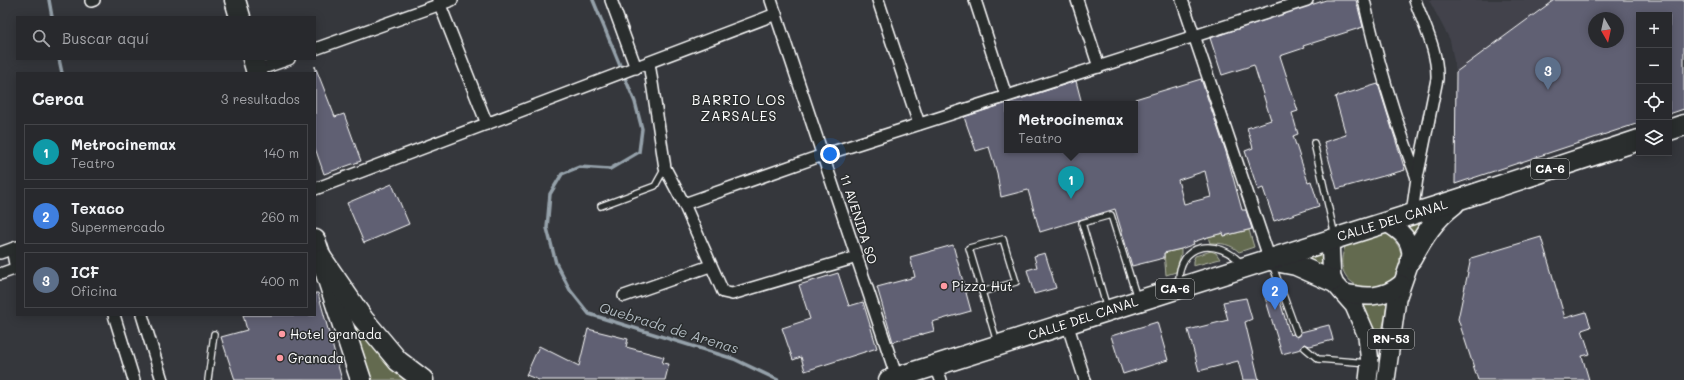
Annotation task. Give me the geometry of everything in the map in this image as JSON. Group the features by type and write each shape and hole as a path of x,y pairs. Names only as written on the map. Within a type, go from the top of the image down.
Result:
{"highway":[{"path":"235,0 240,16"},
{"path":"1672,129 1684,125"},
{"name":"CA-6","path":"1460,199 1636,141"},
{"path":"1411,259 1422,238 1433,223 1460,199"},
{"name":"CALLE DEL CANAL","path":"893,379 939,373 998,346 1138,300 1270,260 1412,213 1460,199"},
{"path":"316,243 361,380"},
{"path":"322,259 363,319 398,361 423,380"},
{"path":"1270,260 1296,265 1337,287"}],"main road":[{"path":"1385,222 1400,231 1408,239 1411,259"},
{"path":"1333,239 1337,287 1356,296 1373,297 1386,294 1401,284"},
{"name":"RN-53","path":"1386,380 1397,299 1411,259"},
{"name":"RN-53","path":"1337,287 1354,306 1362,320 1367,336 1370,363 1368,380"}],"street":[{"path":"316,50 439,2 452,0"},
{"path":"611,0 632,70"},
{"name":"11 AVENIDA SO","path":"771,0 857,257 893,379"},
{"path":"878,0 919,124"},
{"path":"974,0 1006,96"},
{"path":"1077,0 1099,67"},
{"path":"1182,0 1270,260"},
{"path":"684,204 823,155 1307,0"},
{"path":"1364,0 1375,49 1394,115 1417,178"},
{"path":"1412,213 1417,178 1437,79 1438,65 1435,52 1414,0"},
{"path":"439,2 487,124"},
{"path":"316,189 632,70 776,14"},
{"path":"253,69 285,60"},
{"path":"649,63 665,168 684,204 722,292 732,294 857,257"},
{"path":"0,253 14,248 16,268 0,274"},
{"path":"624,296 710,266"},
{"path":"114,316 134,380"},
{"path":"142,316 162,380"},
{"path":"1067,323 1085,380"}],"lane":[{"path":"1314,143 1333,239"},
{"path":"601,206 655,186 665,168"},
{"path":"1108,310 1082,223 1111,215 1138,300"},
{"path":"982,292 1016,282 1003,239 969,248 982,292 998,346"},
{"path":"1179,287 1179,278 1183,261 1192,251 1205,246 1231,253 1245,267"},
{"path":"1270,260 1297,333"},
{"path":"208,380 214,334"},
{"path":"1305,348 1318,359 1370,363"}],"shaded area":[{"path":"1429,0 1554,0 1456,72 1450,40"}],"green space":[{"path":"1431,212 1415,239 1403,221"},
{"path":"1249,230 1254,247 1239,252 1226,244 1210,243 1208,237 1223,233 1224,236"},
{"path":"1384,232 1395,241 1401,253 1402,262 1398,276 1389,285 1377,289 1364,288 1352,282 1344,273 1342,259 1348,241"},
{"path":"1320,248 1324,270 1294,257"},
{"path":"1181,249 1176,272 1166,275 1164,253"},
{"path":"1211,251 1216,253 1220,259 1193,266 1195,256"},
{"path":"1389,300 1382,330 1375,331 1361,303 1370,305"},
{"path":"348,312 410,380 371,380"}],"building":[{"path":"1326,0 1356,0 1363,27 1303,46 1304,48 1280,56 1298,111 1292,113 1298,134 1293,136 1308,182 1311,181 1319,206 1274,221 1263,188 1258,190 1245,151 1253,148 1247,128 1271,120 1254,65 1222,75 1210,38"},
{"path":"1554,0 1684,0 1684,109 1672,113 1672,12 1636,12 1636,124 1455,184 1456,72"},
{"path":"315,66 335,117 344,114 361,161 324,174 316,151"},
{"path":"1201,79 1226,152 1242,210 1246,210 1252,229 1224,236 1223,233 1208,237 1193,242 1194,244 1181,249 1164,253 1164,258 1132,266 1115,209 1040,232 1028,190 1001,197 997,173 989,147 976,151 964,117 1004,104 1004,153 1138,153 1138,101 1135,101 1135,99","holes":["1205,171 1211,197 1184,204 1178,180"]},
{"path":"1076,81 1081,101 1014,101"},
{"path":"1378,84 1405,170 1337,189 1324,142 1346,135 1335,97"},
{"path":"392,184 409,224 364,243 347,203"},
{"path":"1541,237 1565,318 1586,312 1591,327 1582,330 1590,354 1582,356 1589,380 1478,380 1458,319 1471,258"},
{"path":"953,245 971,311 932,322 934,331 893,342 877,287 915,277 910,257"},
{"path":"1045,253 1056,288 1034,294 1027,270 1037,267 1034,256"},
{"path":"838,273 849,306 863,302 877,348 805,371 801,357 793,360 782,328 810,319 799,285"},
{"path":"1277,291 1290,335 1293,334 1298,337 1301,332 1329,325 1333,340 1310,346 1304,344 1301,349 1282,354 1264,294"},
{"name":"Hotel granada","path":"316,293 318,293 342,380 235,380 221,337 247,330 243,316 316,316"},
{"path":"1246,298 1252,319 1245,322 1259,380 1243,380 1238,361 1199,371 1188,330 1228,320 1223,302"},
{"path":"1157,322 1168,360 1123,374 1111,336"},
{"path":"588,329 628,339 626,347 664,357 662,363 669,364 665,380 539,380 526,375 539,346 579,366"}],"waterway":[{"path":"49,0 52,16"},
{"name":"Quebrada de Arenas","path":"593,0 635,102 642,129 639,152 610,169 579,167 562,174 550,194 547,228 556,263 570,290 589,314 734,359 778,380"},
{"path":"59,60 62,72"}],"place":[{"name":"ICF","path":"1548,90"},
{"name":"Metrocinemax","path":"1071,199"},
{"name":"Pizza Hut","path":"944,286"},
{"name":"Texaco","path":"1275,310"},
{"name":"Hotel granada","path":"282,334"},
{"name":"Granada","path":"280,358"}],"district":[{"name":"BARRIO LOS ZARSALES","path":"739,108"}]}
